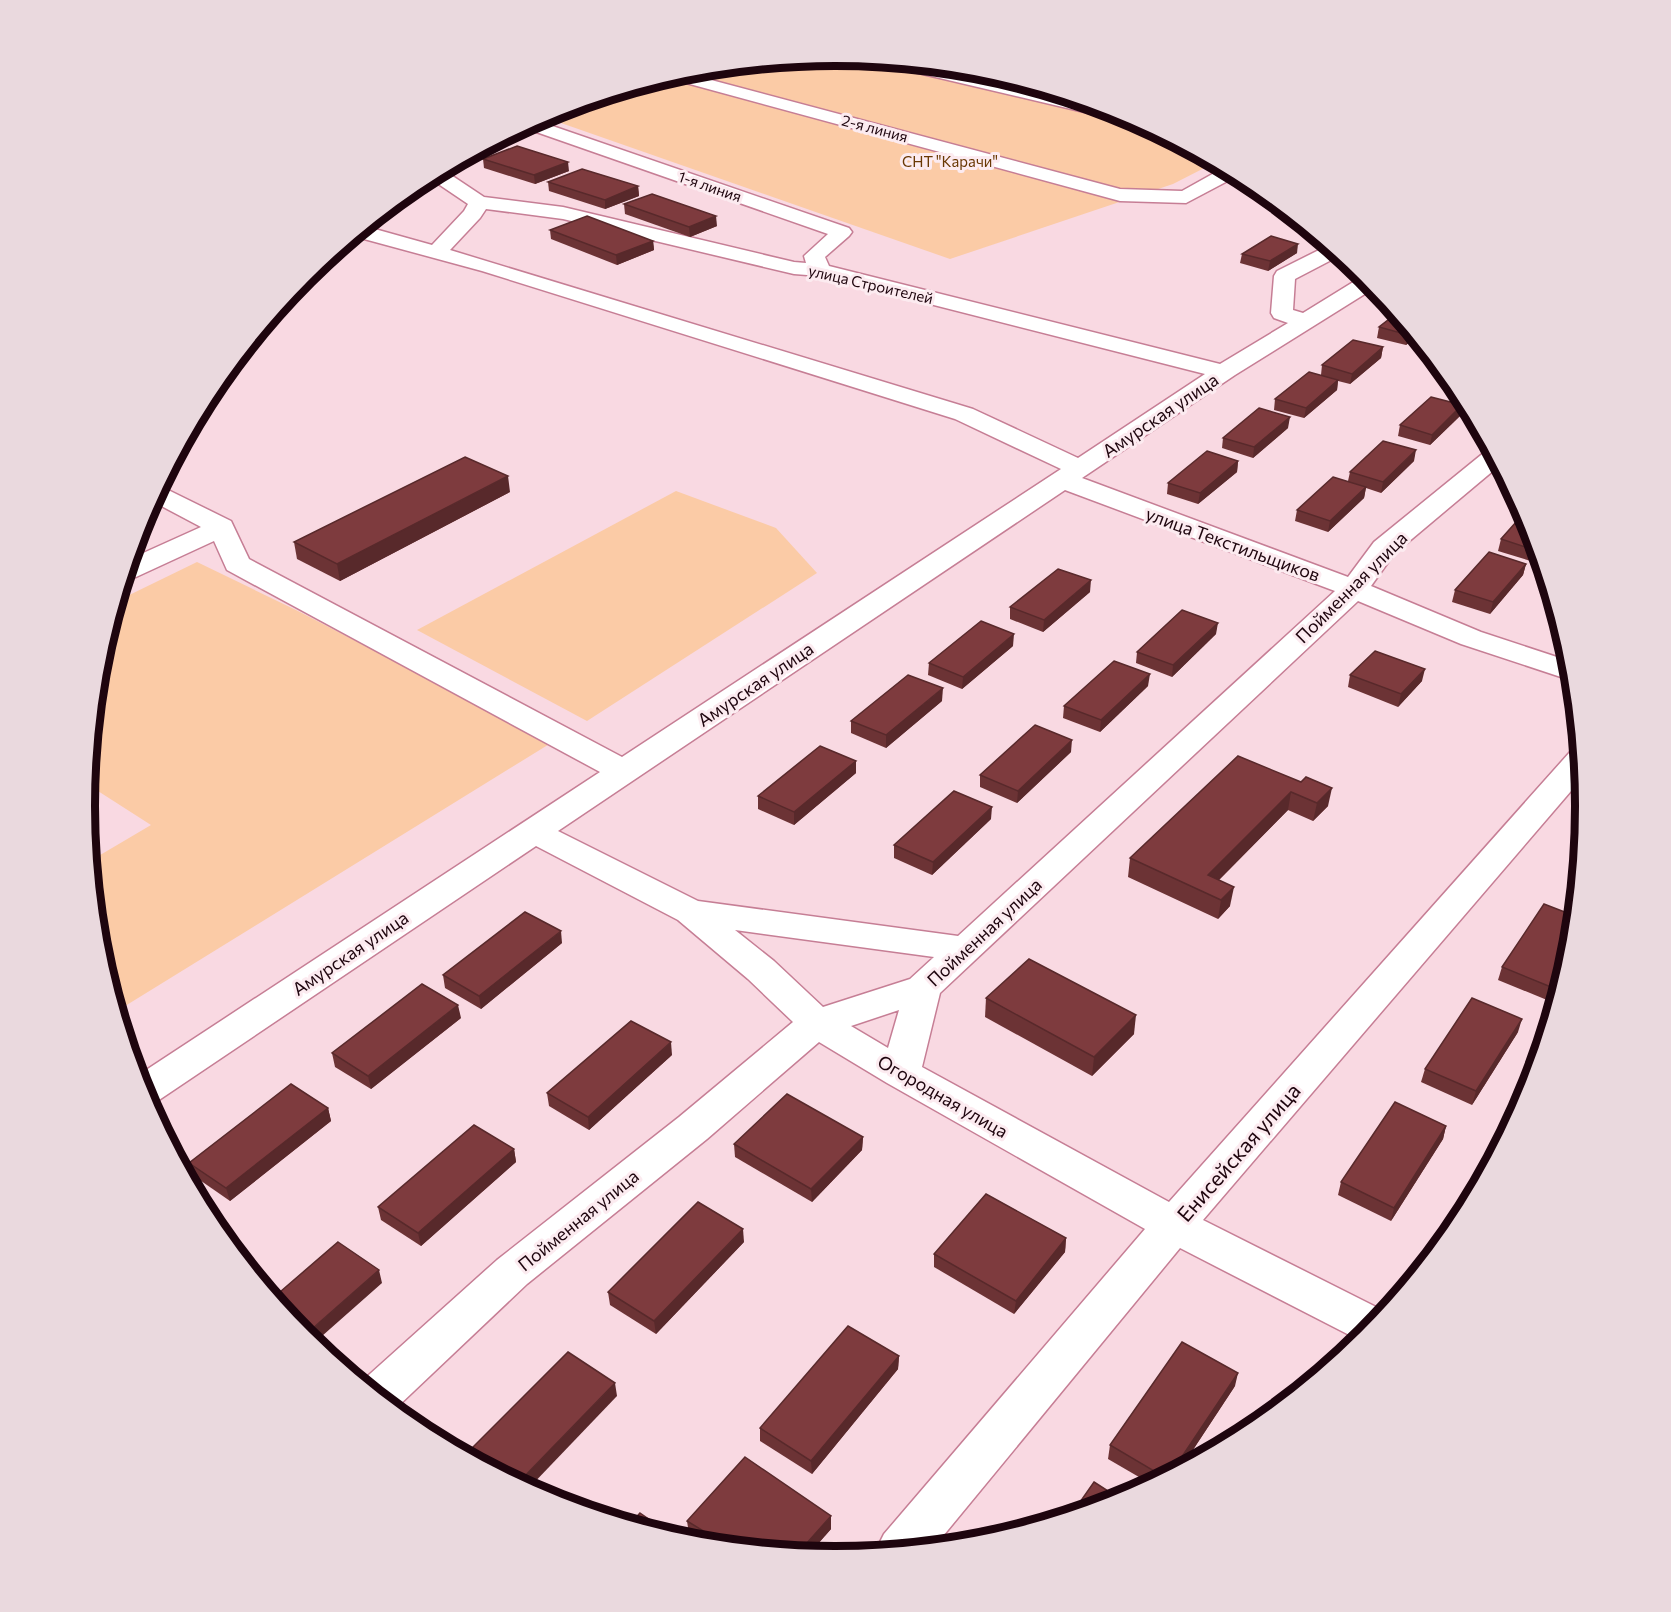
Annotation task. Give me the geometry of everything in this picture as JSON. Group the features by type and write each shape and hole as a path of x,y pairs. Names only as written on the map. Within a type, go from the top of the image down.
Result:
{"street":[{"path":"948,75 1063,102"},
{"name":"2-я линия","path":"690,80 1120,195 1186,197 1223,176"},
{"name":"1-я линия","path":"540,127 842,232 814,256 820,270"},
{"name":"улица Строителей","path":"444,179 479,202 563,213 794,268 820,270 1224,372"},
{"path":"437,252 473,214 479,202"},
{"name":"улица Текстильщиков","path":"368,234 437,252 964,414 1071,474 1471,638 1562,668"},
{"path":"1307,322 1282,313 1285,276 1327,254"},
{"name":"Амурская улица","path":"151,1086 1224,372 1362,287"},
{"name":"Пойменная улица","path":"383,1391 512,1272 693,1128 817,1023 923,988 1354,589 1384,548 1489,461"},
{"path":"164,497 222,527 237,564 623,771"},
{"path":"136,567 222,527"},
{"name":"Енисейская улица","path":"908,1542 1174,1225 1574,767"},
{"name":"Огородная улица","path":"534,832 690,912 761,970 817,1023 901,1073 1174,1225 1365,1322"},
{"path":"690,912 967,949"},
{"path":"901,1073 923,988"}],"green space":[{"name":"СНТ \"Карачи\"","path":"836,66 884,68 932,72 1027,91 1119,122 1208,166 1173,184 950,259 555,121 644,91 739,72"},
{"path":"676,491 776,528 817,573 587,721 417,630"},
{"path":"197,562 298,611 551,743 124,1007 110,950 97,857 151,825 96,790 102,709 110,662 126,596"}],"building":[{"path":"517,146 568,162 534,175 483,159"},
{"path":"582,169 638,186 605,200 548,182"},
{"path":"652,194 716,216 689,227 624,204"},
{"path":"587,216 653,241 616,255 550,230"},
{"path":"1271,236 1298,244 1270,261 1242,254"},
{"path":"1391,317 1405,334 1379,327"},
{"path":"1353,340 1383,347 1352,374 1322,365"},
{"path":"1309,372 1338,380 1306,408 1275,399"},
{"path":"1431,397 1456,403 1459,408 1432,435 1400,425"},
{"path":"1259,408 1290,417 1254,447 1223,438"},
{"path":"1383,441 1416,450 1383,482 1350,472"},
{"path":"1207,451 1238,461 1200,493 1168,483"},
{"path":"465,457 508,476 337,564 294,542"},
{"path":"1333,477 1366,487 1330,521 1297,510"},
{"path":"1518,520 1529,548 1501,539"},
{"path":"1489,552 1526,564 1493,602 1455,590"},
{"path":"1058,569 1091,580 1044,620 1010,607"},
{"path":"1182,610 1218,623 1173,665 1137,652"},
{"path":"981,621 1014,634 963,677 929,663"},
{"path":"1375,651 1425,669 1401,694 1350,675"},
{"path":"1114,661 1150,674 1101,720 1064,706"},
{"path":"908,675 943,688 886,735 851,721"},
{"path":"1035,725 1072,740 1018,791 980,775"},
{"path":"820,746 856,761 794,812 758,796"},
{"path":"1238,756 1301,782 1306,777 1332,788 1317,803 1291,792 1208,875 1234,887 1221,900 1130,858"},
{"path":"954,791 992,807 933,862 894,845"},
{"path":"1544,904 1567,913 1561,950 1551,987 1502,967"},
{"path":"525,912 561,931 479,996 443,975"},
{"path":"1029,959 1136,1015 1094,1057 986,998"},
{"path":"422,984 458,1005 368,1076 332,1053"},
{"path":"1472,998 1522,1019 1476,1091 1425,1069"},
{"path":"631,1021 671,1042 588,1117 547,1093"},
{"path":"291,1084 328,1108 226,1188 189,1163"},
{"path":"787,1094 863,1137 811,1189 734,1144"},
{"path":"1395,1102 1446,1126 1394,1208 1341,1182"},
{"path":"474,1125 514,1149 418,1233 378,1207"},
{"path":"986,1194 1066,1238 1016,1301 934,1254"},
{"path":"698,1202 743,1229 654,1321 608,1292"},
{"path":"338,1242 379,1270 312,1329 278,1293"},
{"path":"848,1326 899,1356 811,1461 760,1428"},
{"path":"1182,1342 1238,1373 1179,1462 1157,1473 1110,1445"},
{"path":"568,1352 615,1383 524,1477 470,1450"},
{"path":"745,1457 831,1516 805,1545 739,1540 710,1535 687,1521"},
{"path":"1094,1482 1111,1493 1078,1505"},
{"path":"640,1513 655,1524 644,1521 635,1518"}]}
